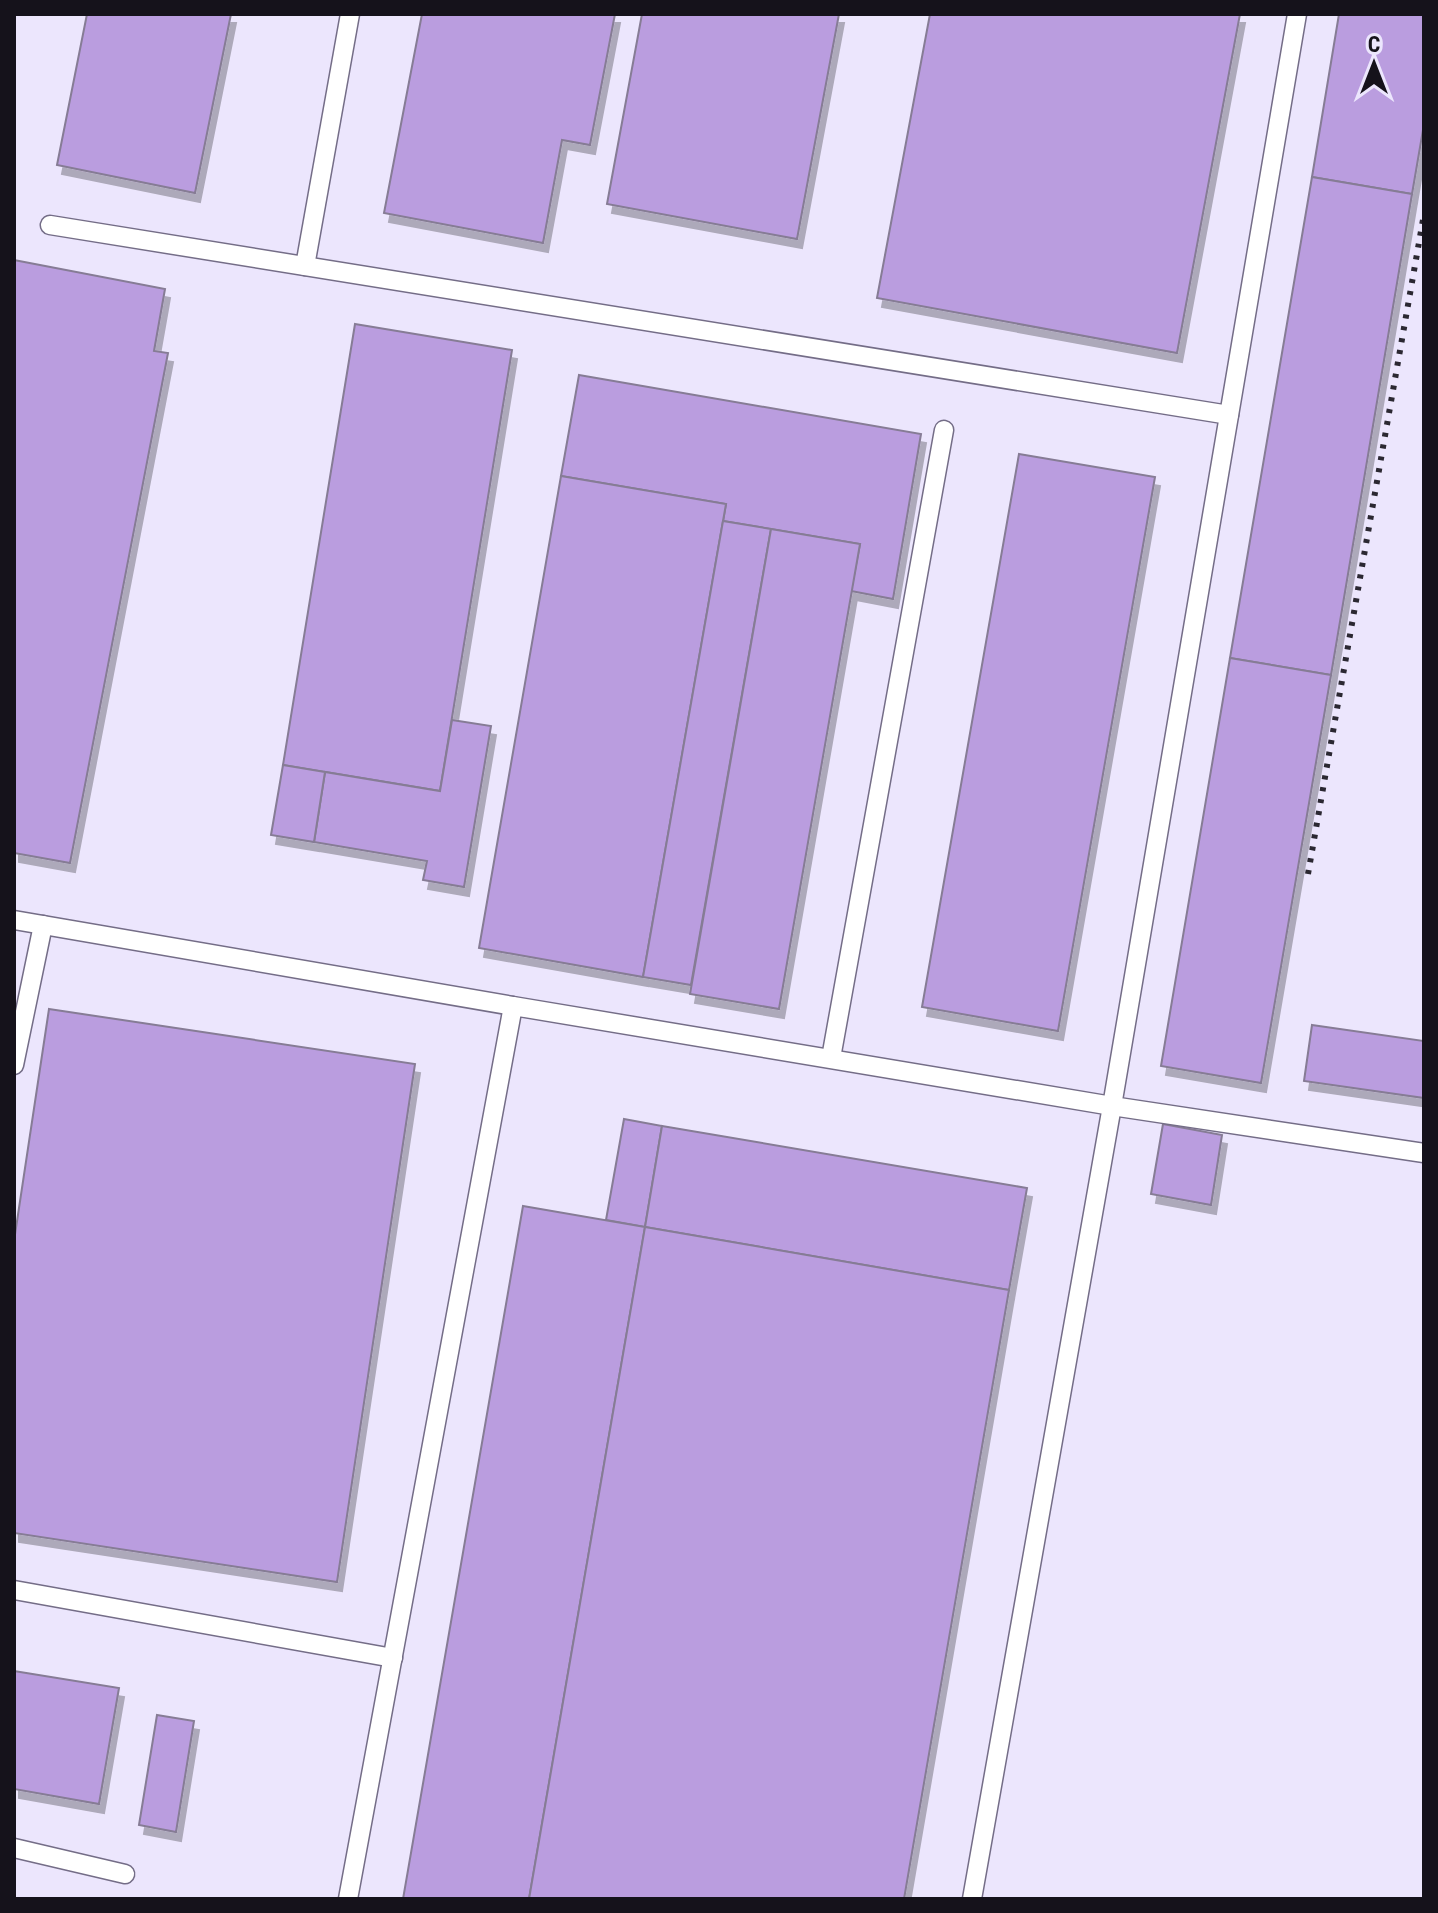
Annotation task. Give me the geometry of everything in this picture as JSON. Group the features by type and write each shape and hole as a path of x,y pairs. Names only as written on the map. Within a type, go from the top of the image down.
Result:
{"lane":[{"path":"305,266 350,14"},
{"path":"972,1899 1112,1106 1297,14"},
{"path":"50,225 1229,415"},
{"path":"831,1058 944,430"},
{"path":"14,920 1112,1106 1424,1153"},
{"path":"14,1065 43,925"},
{"path":"348,1899 513,1006"},
{"path":"14,1590 393,1658"},
{"path":"14,1848 125,1874"}],"building":[{"path":"87,14 231,14 195,193 57,165"},
{"path":"422,14 615,14 590,145 562,140 543,243 384,213"},
{"path":"642,14 839,14 797,239 607,204"},
{"path":"930,14 1240,14 1177,353 877,298"},
{"path":"1339,14 1424,14 1424,124 1412,194 1312,177"},
{"path":"1312,177 1412,194 1331,675 1230,658"},
{"path":"14,260 165,289 154,351 168,353 70,863 14,853"},
{"path":"355,324 512,350 440,791 283,765"},
{"path":"579,375 921,434 893,599 851,591 860,544 723,521 726,504 561,476"},
{"path":"1019,454 1155,477 1058,1031 922,1007"},
{"path":"561,476 726,504 643,977 479,948"},
{"path":"723,521 771,529 691,985 643,977"},
{"path":"771,529 860,544 779,1009 690,994"},
{"path":"1230,658 1331,675 1261,1083 1161,1066"},
{"path":"452,720 491,726 464,887 423,880 427,861 314,842 325,772 440,791"},
{"path":"283,765 325,772 314,842 271,835"},
{"path":"49,1009 415,1064 337,1582 14,1533 14,1241"},
{"path":"1312,1025 1424,1041 1424,1098 1304,1081"},
{"path":"624,1119 662,1126 645,1227 606,1220"},
{"path":"1163,1124 1222,1135 1211,1205 1151,1194"},
{"path":"662,1126 1027,1188 1009,1290 645,1227"},
{"path":"523,1206 645,1227 529,1899 403,1899"},
{"path":"645,1227 1009,1290 904,1899 529,1899"},
{"path":"14,1671 119,1688 99,1804 14,1789"},
{"path":"157,1715 194,1721 176,1832 139,1825"}],"railway":[{"path":"1308,874 1424,214"}]}
